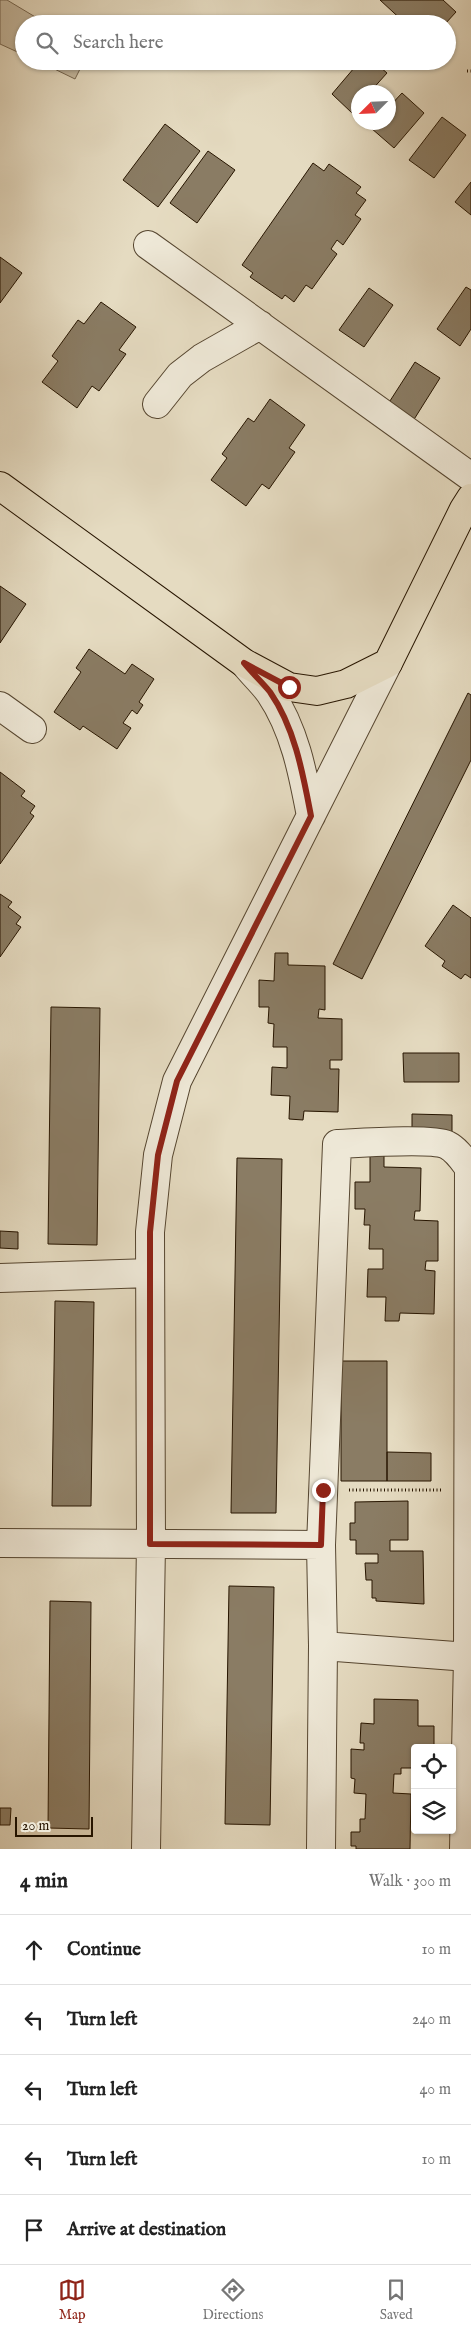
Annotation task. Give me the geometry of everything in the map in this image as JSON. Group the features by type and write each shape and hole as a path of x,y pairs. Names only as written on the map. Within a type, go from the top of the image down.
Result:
{"main road":[{"path":"0,486 244,663 289,687 317,691 346,684 388,663 471,498"}],"street":[{"path":"148,245 471,477"},
{"path":"157,404 180,374 202,358 260,325"},
{"path":"244,663 270,692 285,719 302,769 311,816"},
{"path":"146,1849 150,1544 150,1232 158,1155 177,1081 388,663"},
{"path":"0,706 32,729"},
{"path":"320,1849 323,1646 321,1545 337,1144 423,1142 446,1144 458,1153 469,1168 468,1657 464,1849"},
{"path":"0,1278 150,1273"},
{"path":"0,1543 321,1545"},
{"path":"323,1646 468,1657"}],"path":[{"path":"323,1490 468,1490"}],"shaded area":[{"path":"0,0 7,0 32,15 15,15 15,51 0,44"},
{"path":"56,70 80,70 75,79"}],"building":[{"path":"380,0 443,0 456,12 453,15 396,15"},
{"path":"352,70 384,70 387,73 376,85 351,85 351,112 332,94"},
{"path":"402,93 424,113 394,148 373,130 396,130 396,99"},
{"path":"442,117 466,135 434,178 409,160"},
{"path":"165,124 200,151 158,207 123,180"},
{"path":"208,151 235,170 197,223 170,203"},
{"path":"313,163 324,171 329,164 361,187 356,193 366,200 355,215 361,219 343,245 337,240 331,249 337,254 312,289 306,285 294,302 285,295 282,299 250,277 253,273 242,265"},
{"path":"471,182 471,215 455,202"},
{"path":"0,257 22,273 0,303"},
{"path":"466,287 471,290 471,329 460,346 437,329"},
{"path":"369,288 393,305 364,347 339,330"},
{"path":"101,302 136,327 119,350 126,354 99,391 92,386 77,408 42,382 58,361 52,356 78,320 84,324"},
{"path":"415,362 440,378 413,421 388,404"},
{"path":"270,399 305,425 289,448 295,452 269,489 262,484 246,506 211,480 227,458 222,454 248,418 254,422"},
{"path":"0,586 26,604 0,643"},
{"path":"89,649 125,674 132,664 154,679 139,702 143,705 137,714 132,710 123,723 131,728 117,749 83,726 80,730 54,712 81,672 76,668"},
{"path":"468,693 471,695 471,760 362,979 333,964"},
{"path":"0,772 25,791 21,796 35,806 30,813 34,816 0,864"},
{"path":"0,894 12,902 8,907 21,917 16,924 21,927 0,957"},
{"path":"453,905 471,918 471,978 465,974 461,979 442,966 445,961 425,946"},
{"path":"275,953 288,953 288,965 325,966 325,1010 319,1009 318,1018 342,1019 342,1060 330,1060 330,1069 339,1069 338,1112 304,1111 303,1120 289,1119 290,1096 271,1095 272,1067 287,1068 287,1047 273,1047 274,1024 268,1023 269,1007 259,1007 259,980 274,981"},
{"path":"51,1007 100,1008 97,1245 48,1244"},
{"path":"403,1053 459,1053 459,1082 404,1082"},
{"path":"412,1114 452,1115 452,1134 412,1133"},
{"path":"370,1154 384,1155 384,1167 421,1168 420,1211 415,1211 414,1220 438,1221 438,1261 426,1261 425,1270 435,1271 434,1314 400,1313 399,1321 385,1321 386,1297 367,1297 368,1269 383,1269 383,1249 369,1249 370,1225 364,1225 365,1209 355,1209 355,1182 370,1182"},
{"path":"237,1158 282,1159 276,1513 231,1513"},
{"path":"0,1231 18,1232 18,1249 0,1248"},
{"path":"55,1301 94,1302 91,1506 52,1506"},
{"path":"341,1361 387,1361 387,1481 341,1481"},
{"path":"387,1452 431,1453 431,1481 387,1481"},
{"path":"408,1501 408,1540 390,1540 390,1551 423,1551 424,1604 376,1601 376,1598 372,1598 372,1580 366,1580 365,1563 378,1563 378,1554 356,1554 356,1540 350,1540 350,1523 355,1523 355,1502"},
{"path":"229,1586 274,1587 270,1825 225,1824"},
{"path":"50,1601 91,1602 89,1829 48,1828"},
{"path":"374,1699 418,1700 418,1726 434,1726 434,1744 411,1744 411,1768 401,1768 401,1774 394,1774 393,1793 411,1794 410,1849 356,1849 356,1846 351,1846 351,1832 360,1832 360,1819 365,1819 366,1794 354,1793 355,1779 351,1778 351,1749 364,1750 364,1743 360,1743 361,1723 374,1724"},
{"path":"0,1808 11,1808 10,1825 0,1825"}],"route":[{"path":"289,687 244,663 270,692 285,719 302,769 311,816 278,885 223,988 177,1081 158,1155 150,1232 150,1544 321,1545 323,1490"}]}
